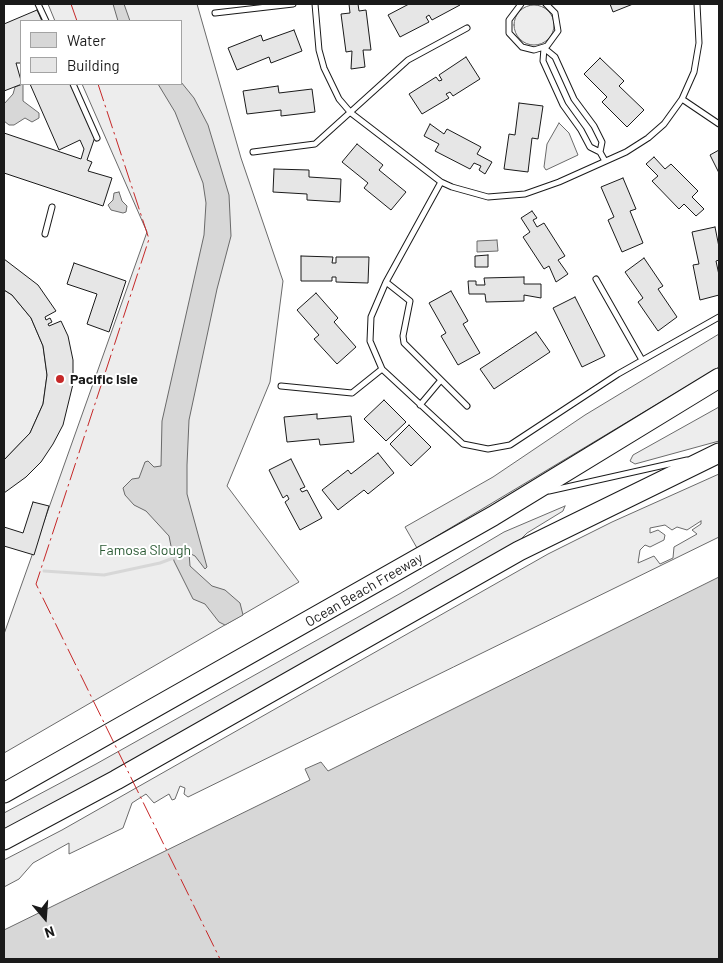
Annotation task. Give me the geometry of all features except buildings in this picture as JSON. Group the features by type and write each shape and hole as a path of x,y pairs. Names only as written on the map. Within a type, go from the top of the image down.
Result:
{"highway":[{"name":"Ocean Beach Freeway","path":"4,793 525,496 719,378"},
{"path":"4,840 116,780 519,551 719,453"}],"lane":[{"path":"38,4 46,20"},
{"path":"215,13 293,4"},
{"path":"315,4 319,50 324,68 339,99 351,113 441,182 488,197 525,194 559,182 605,161 648,138 664,124 682,99 694,72 699,44 697,4"},
{"path":"521,4 509,20 508,26 512,39 528,50 544,48 555,37 558,25 555,13 546,4"},
{"path":"253,152 316,144 408,60 467,28"},
{"path":"544,48 555,57 574,99 594,126 602,142 600,152"},
{"path":"544,48 543,61 563,105 581,130 590,147 600,152 605,161"},
{"path":"73,85 97,138"},
{"path":"682,99 719,124"},
{"path":"441,182 386,282 371,317 370,341 382,369 463,444 488,449 510,445 642,360 719,317"},
{"path":"45,234 52,208"},
{"path":"596,278 642,360"},
{"path":"386,282 410,301 403,336 404,343 467,406"},
{"path":"281,386 352,392 382,369"},
{"path":"420,405 441,380"},
{"path":"525,496 719,453"}],"shaded area":[{"name":"Famosa Slough","path":"48,4 197,4 241,158 283,281 270,382 227,486 299,582 4,753 4,634 147,232 82,85 182,85 182,20 55,20"},
{"path":"538,5 545,8 551,14 554,25 553,33 545,42 538,45 530,45 523,42 515,33 514,21 517,14 526,6"},
{"path":"559,123 569,133 578,155 546,170 544,167 547,144"},
{"path":"4,290 12,295 31,318 43,346 47,375 43,404 30,433 4,460"},
{"path":"719,334 719,367 417,548 405,527 493,477 585,415"},
{"path":"719,407 719,441 635,464 630,461 633,455"},
{"path":"719,474 719,537 188,797 184,794 185,788 180,786 175,799 172,800 169,794 154,803 146,794 132,803 123,828 69,854 69,843 33,863 19,879 4,887 4,860 62,830 548,554 612,522","holes":["701,521 701,524 692,530 697,534 674,547 673,558 660,564 654,556 638,563 640,550 645,545 650,547 664,540 665,535 658,530 650,533 650,528 665,525 672,530 677,527 687,530"]},
{"path":"565,506 563,511 527,533 517,543 63,801 4,832 4,813 96,764 401,593 504,532"}],"water":[{"path":"113,4 124,4 130,20 118,20"},
{"path":"182,83 194,98 208,125 229,195 231,236 217,289 189,420 187,465 187,494 207,567 205,569 195,556 189,553 190,566 212,586 225,590 240,603 243,615 225,625 219,622 205,604 193,599 174,561 169,536 146,511 134,505 125,495 123,488 132,479 139,478 145,462 148,461 154,467 161,466 162,421 204,235 206,203 203,183 175,112 159,85 182,85"},
{"path":"23,85 23,101 39,113 39,118 32,122 25,118 14,125 9,125 4,121 4,104 13,94 15,87"},
{"path":"119,192 122,201 127,206 126,212 123,213 111,210 108,205 113,200 114,193"},
{"path":"497,240 498,251 477,252 477,241"},
{"path":"719,577 719,959 4,959 4,930 310,780 305,769 321,762 328,771"}],"waterway":[{"path":"44,571 104,575 160,563 176,557"}],"power":[{"path":"71,4 77,20"},
{"path":"98,85 149,239 36,584 220,959"}],"place":[{"name":"Pacific Isle","path":"60,379"}]}
